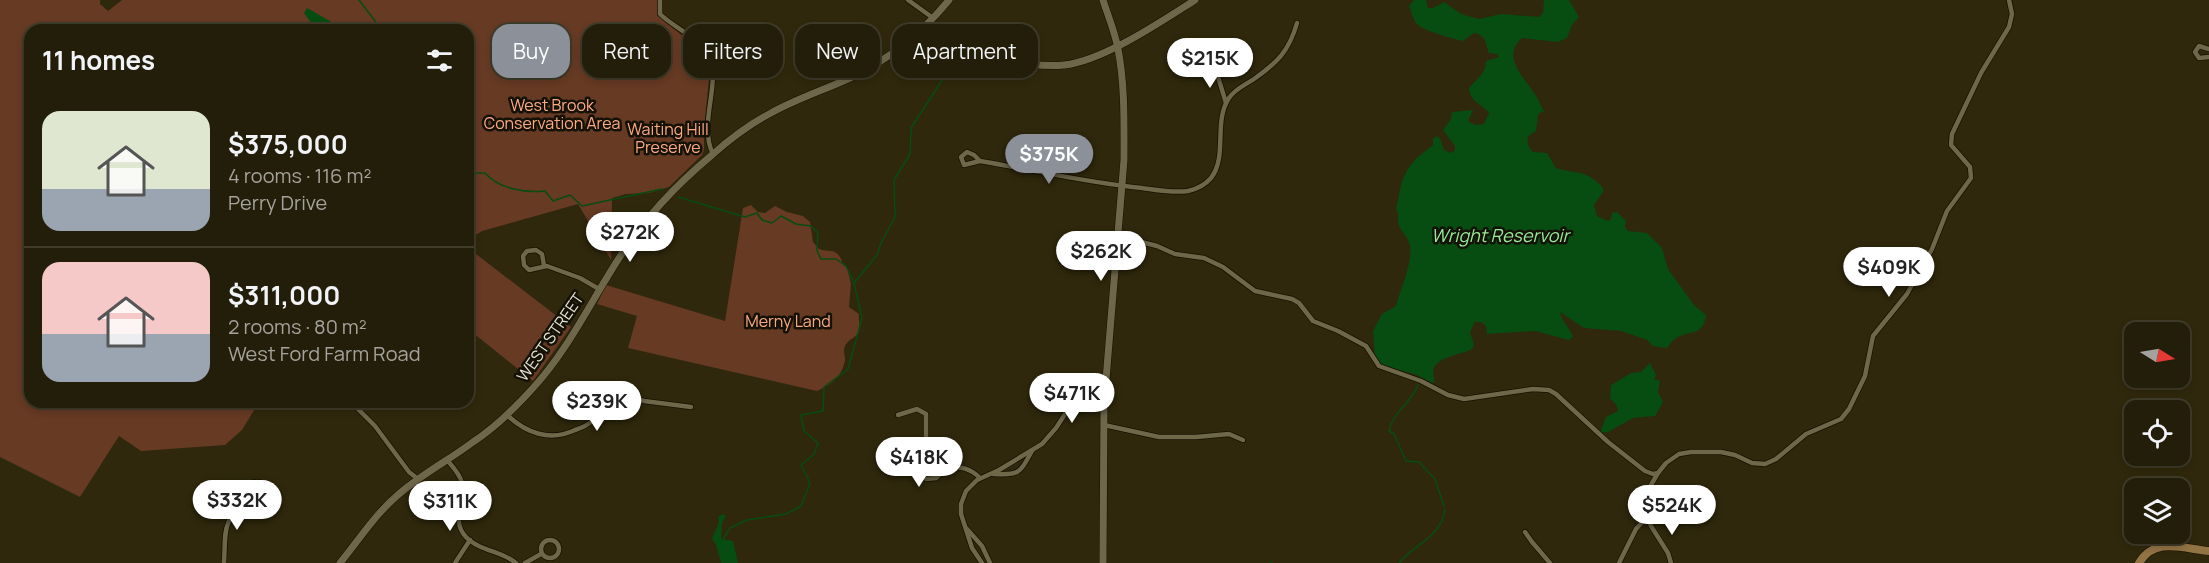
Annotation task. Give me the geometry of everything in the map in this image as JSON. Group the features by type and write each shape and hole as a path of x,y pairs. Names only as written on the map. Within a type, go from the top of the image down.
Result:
{"main road":[{"name":"WEST STREET","path":"927,24 949,0"},
{"path":"1103,0 1118,46 1124,105 1122,186 1104,424 1104,561"},
{"path":"1038,64 1054,66 1076,63 1118,46 1195,0"},
{"name":"WEST STREET","path":"340,563 386,506 418,479 473,443 507,415 536,385 550,367 627,246 677,186 713,154 758,120 852,77 892,53"},
{"path":"2139,563 2152,549 2164,546 2209,551"}],"street":[{"path":"660,0 660,14 701,45 712,64 707,132 713,154"},
{"path":"908,0 933,18"},
{"path":"1671,563 1664,544 1647,517 1645,508 1645,496 1666,463 1679,454 1698,451 1721,452 1735,455 1752,463 1765,464 1776,459 1799,438 1836,422 1845,415 1865,376 1873,336 1907,294 1932,249 1947,211 1971,178 1970,167 1951,145 1952,134 1981,73 2009,27 2012,14 2009,0"},
{"path":"980,161 1122,186 1185,191 1204,184 1212,177 1217,165 1221,123 1226,103 1237,90 1284,54 1292,40 1297,23"},
{"path":"2209,49 2199,46 2195,52 2199,58 2209,57"},
{"path":"1215,67 1226,103"},
{"path":"1117,236 1157,246 1174,254 1212,261 1255,291 1292,299 1299,303 1313,321 1362,343 1368,348 1375,363 1383,369 1421,381 1448,395 1472,399 1533,389 1552,392 1616,449 1645,471 1658,473"},
{"path":"544,266 542,254 536,250 528,251 523,256 524,265 529,270 536,270 544,266 580,278 600,289"},
{"path":"982,563 972,548 961,514 963,498 970,485 1032,451 1051,434 1085,387 1094,381 1106,379"},
{"path":"507,415 530,431 556,436 570,433 589,424 606,404 623,395 644,401 691,407"},
{"path":"357,408 375,426 410,472 418,479"},
{"path":"898,415 917,409 926,414 926,436 930,459 938,465 971,469 980,478"},
{"path":"1104,424 1159,437 1229,434 1244,440"},
{"path":"990,474 1015,474 1024,465 1032,451"},
{"path":"930,459 923,467 923,477 926,479 936,478 948,466"},
{"path":"447,460 458,473 462,483 459,522 465,536 516,563"},
{"path":"258,482 264,485 267,491 263,500 258,502 249,499 247,489 251,484 258,482"},
{"path":"224,563 228,520 234,511 249,499"},
{"path":"1618,563 1636,529 1647,517"},
{"path":"965,527 978,540 990,563"},
{"path":"1525,531 1550,563"},
{"path":"455,563 470,540"},
{"path":"525,563 541,555 554,558 559,554 559,545 553,540 546,541 542,545 541,555"}],"green space":[{"path":"0,0 100,0 100,4 108,11 122,0 660,0 665,22 668,24 582,24 582,78 671,78 671,27 683,36 683,78 709,78 702,155 669,187 649,193 626,194 612,198 611,260 578,204 482,231 474,236 474,24 24,24 24,408 255,408 242,430 225,445 141,451 119,436 80,497 0,457"},
{"name":"Merny Land","path":"751,205 758,212 765,213 775,206 803,216 810,222 813,242 819,249 837,253 843,265 847,267 851,284 849,307 859,314 860,330 845,346 844,366 839,375 832,383 817,391 628,348 637,316 597,304 606,285 725,321 743,208"},
{"path":"476,254 571,327 533,381 474,334 474,258"}],"water":[{"name":"Wright Reservoir","path":"1414,0 1426,0 1428,8 1444,2 1461,14 1479,19 1501,14 1539,17 1543,13 1544,0 1569,0 1579,17 1572,25 1567,38 1558,42 1522,38 1516,45 1514,60 1517,68 1546,113 1542,111 1538,115 1536,131 1528,136 1529,146 1533,152 1547,153 1556,168 1591,177 1603,188 1603,192 1594,205 1597,216 1608,221 1612,213 1617,212 1626,221 1625,227 1628,231 1647,233 1662,248 1668,269 1694,305 1706,315 1705,322 1700,329 1676,338 1667,348 1653,346 1647,340 1621,331 1584,328 1560,312 1573,337 1569,340 1535,331 1487,334 1486,326 1481,322 1475,322 1470,332 1474,345 1472,349 1446,358 1437,364 1433,371 1435,382 1432,383 1417,375 1382,365 1375,359 1373,331 1382,314 1396,306 1410,260 1410,246 1400,228 1396,210 1403,180 1410,166 1433,145 1433,139 1436,136 1440,138 1444,150 1451,153 1455,150 1455,146 1443,130 1451,119 1452,112 1473,110 1468,121 1475,125 1484,124 1489,113 1474,99 1469,88 1482,73 1486,61 1499,57 1497,54 1489,53 1485,40 1478,34 1474,33 1463,41 1438,34 1417,24 1409,6"},
{"path":"307,8 335,24 312,24 304,13"},
{"path":"1650,363 1656,375 1654,380 1660,380 1658,392 1663,402 1655,416 1633,418 1608,432 1600,433 1606,417 1618,411 1610,398 1611,385 1631,373 1641,372"},
{"path":"723,514 726,516 722,523 721,539 733,541 738,563 721,563 712,539 719,522 718,517"}],"waterway":[{"path":"359,0 377,24"},
{"path":"854,283 877,255 895,217 894,180 910,154 911,128 943,78"},
{"path":"474,173 485,173 497,183 513,189 545,191 553,201 570,195 582,206 662,189"},
{"path":"678,197 745,217 757,213 762,220 772,223 781,216 796,224 811,226 818,233 817,251 821,259 836,259 846,266 854,283 862,318 848,369 824,387 823,411 801,415 804,431 818,443 814,454 801,465 810,483 801,506 786,514 747,520 730,528 721,542"},
{"path":"1418,385 1394,419 1389,431 1394,434 1406,461 1419,462 1435,479 1444,506"},
{"path":"1399,563 1439,527 1445,509"}],"park label":[{"name":"West Brook Conservation Area","path":"552,114"},
{"name":"Waiting Hill Preserve","path":"668,138"}]}
